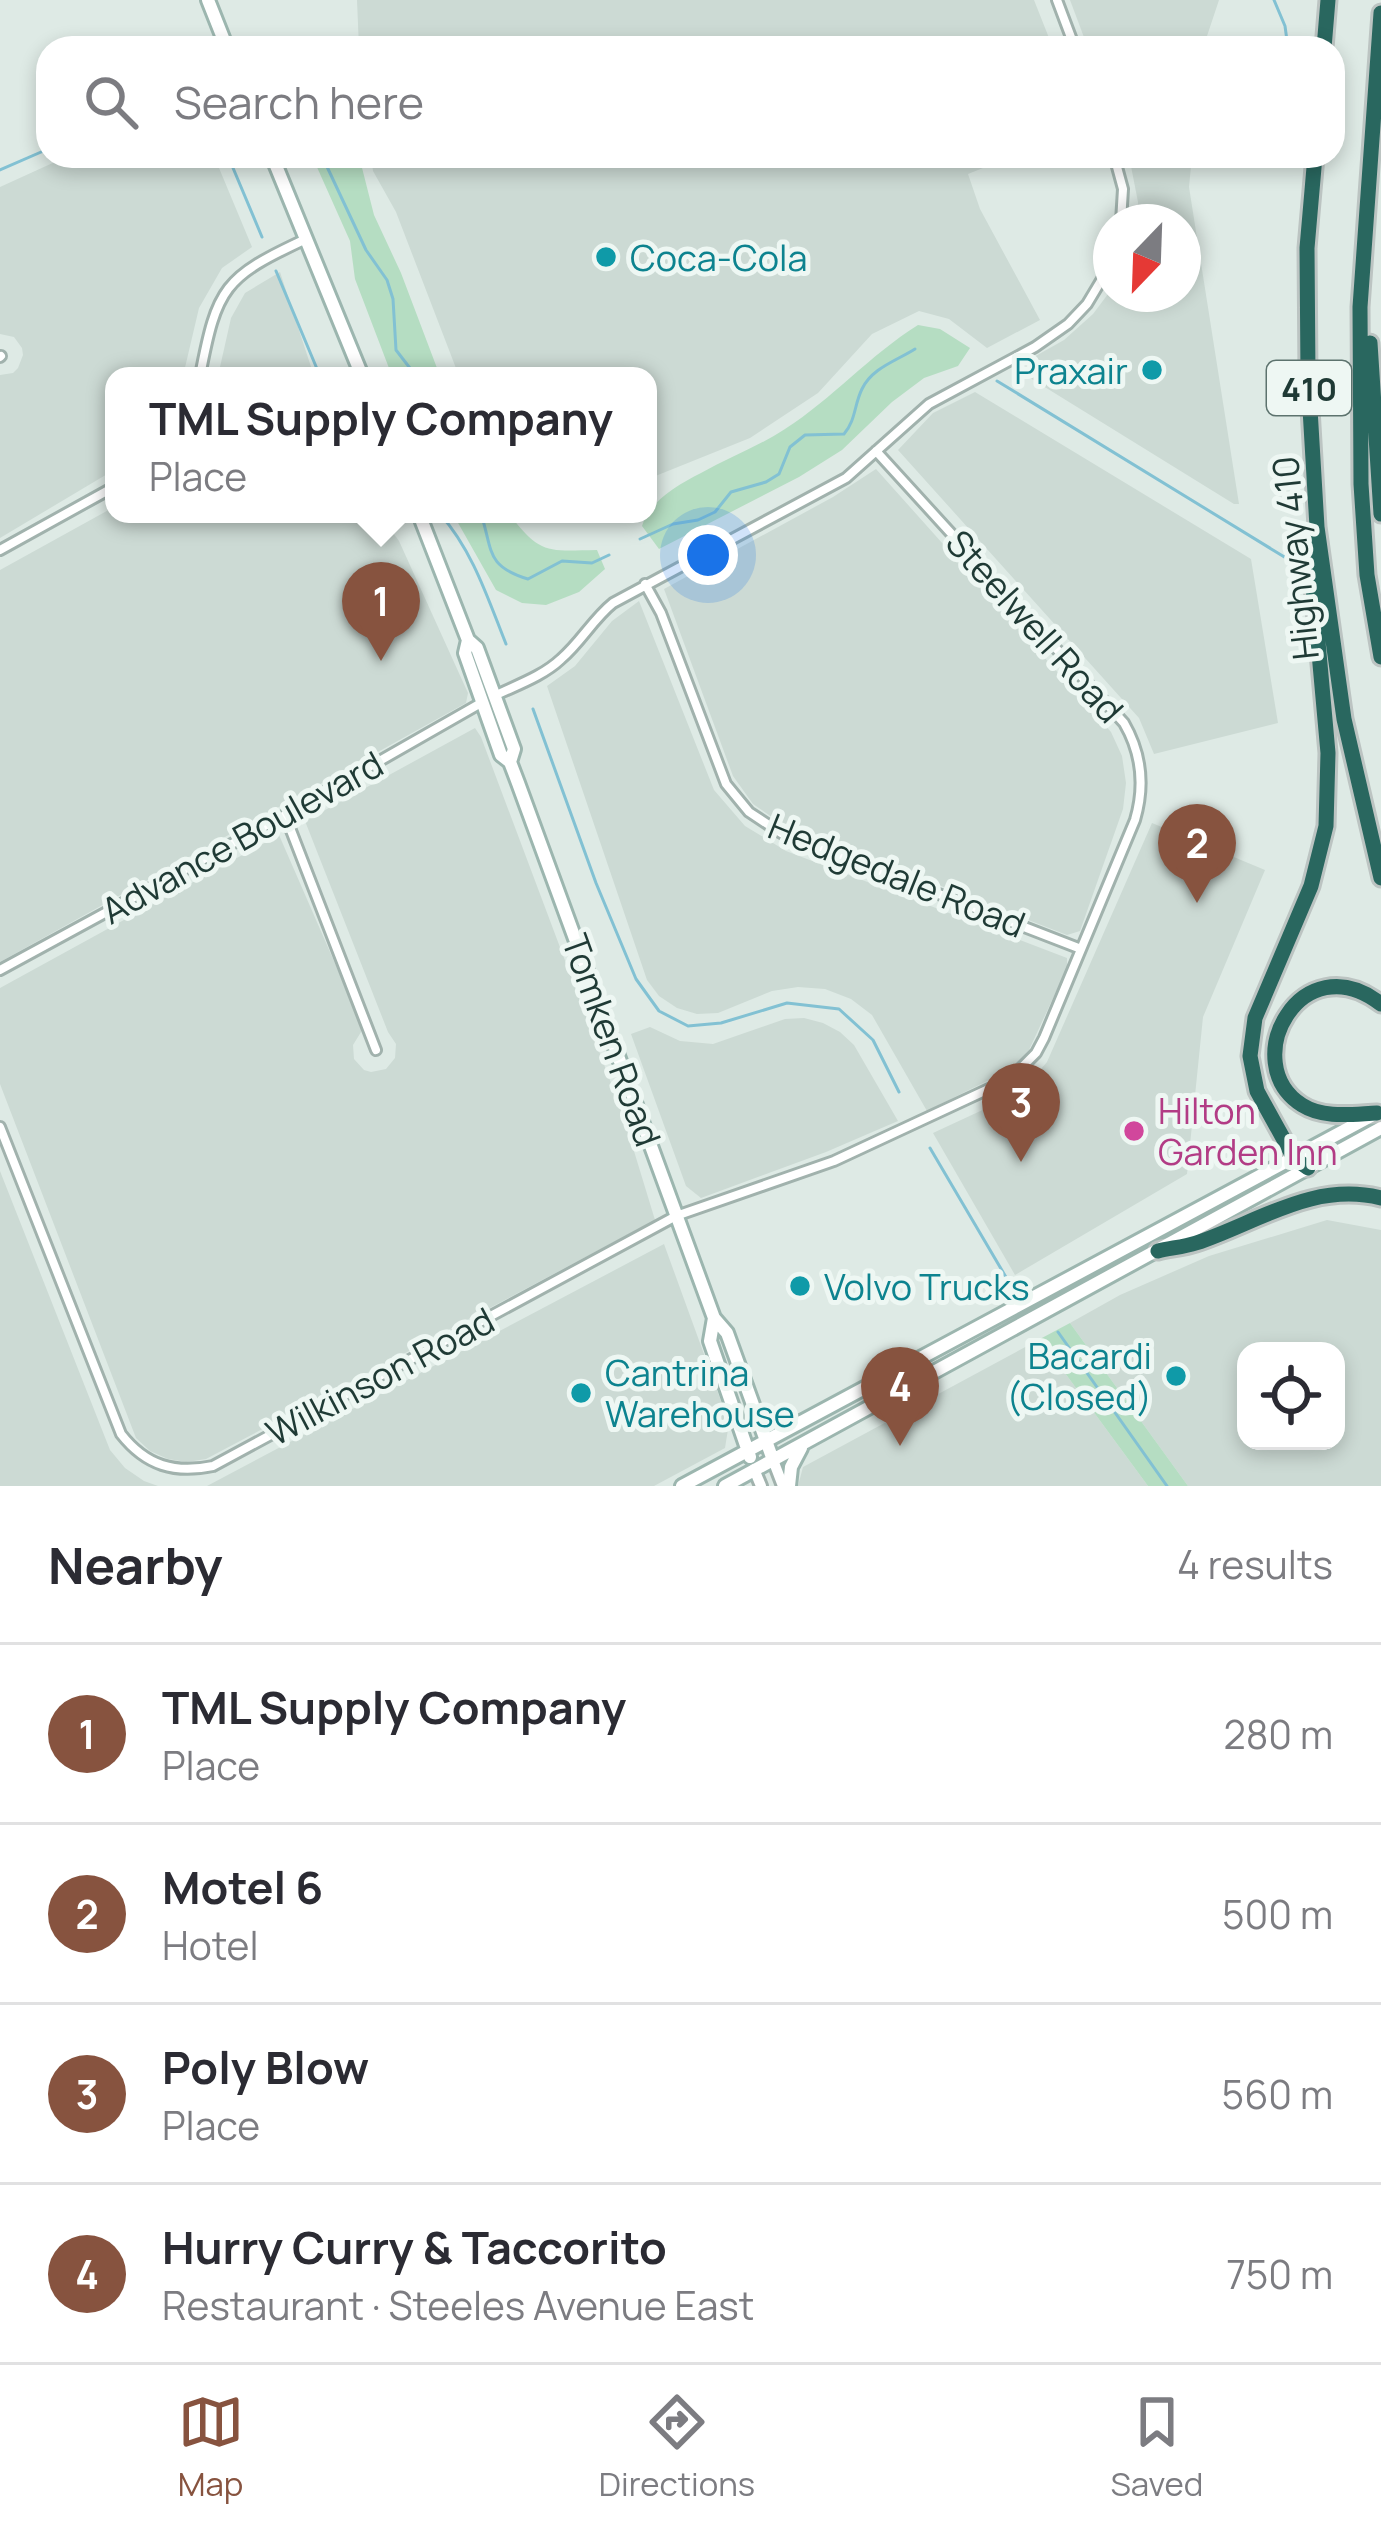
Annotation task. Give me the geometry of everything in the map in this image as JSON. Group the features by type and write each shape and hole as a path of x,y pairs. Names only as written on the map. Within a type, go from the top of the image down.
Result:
{"highway":[{"path":"1325,36 1328,0"},
{"name":"Highway 410","path":"1381,13 1360,307 1366,575 1381,657"},
{"name":"Highway 410","path":"1314,168 1307,248 1308,375 1317,527 1344,719 1381,878"},
{"path":"1360,307 1370,333 1381,514"},
{"path":"1301,1163 1257,1091 1250,1056 1256,1018 1311,886 1326,826 1328,753 1310,553 1317,527"},
{"path":"1380,1117 1335,1114 1302,1105 1283,1083 1275,1051 1284,1018 1310,994 1350,988 1381,1004"},
{"path":"1157,1251 1194,1244 1301,1201 1356,1193 1381,1198"}],"main road":[{"path":"208,0 222,36"},
{"path":"277,168 358,367"},
{"name":"Tomken Road","path":"422,523 468,640 465,653 488,699 501,755 510,762 714,1318 728,1333 772,1460"},
{"path":"724,1486 1157,1251 1380,1117"},
{"path":"682,1486 1106,1257 1301,1163"},
{"name":"Tomken Road","path":"714,1318 710,1341 754,1469"},
{"path":"754,1411 802,1423"},
{"path":"786,1486 796,1452 811,1439"}],"street":[{"path":"1057,0 1070,36"},
{"path":"1117,168 1122,204"},
{"path":"202,367 209,329 231,284 262,260 306,239"},
{"name":"Advance Boulevard","path":"0,970 553,666 601,613 645,584 846,478 929,404 1035,347 1068,324 1093,294"},
{"name":"Steelwell Road","path":"676,1216 834,1161 1009,1078 1036,1053 1044,1038 1140,804 1142,784 1133,739 1112,709 876,451"},
{"path":"0,550 105,492"},
{"name":"Hedgedale Road","path":"645,584 661,613 726,784 749,812 781,833 1081,950"},
{"path":"285,815 376,1050"},
{"name":"Wilkinson Road","path":"0,1127 117,1427 144,1457 175,1470 213,1466 676,1216"},
{"path":"772,1460 786,1486"},
{"path":"754,1469 761,1486"}],"shaded area":[{"path":"357,0 1034,0 1048,36 358,36"},
{"path":"1070,0 1219,0 1207,36 1084,36"},
{"path":"42,168 219,168 252,247 222,268 199,308 185,367 105,367 105,475 0,538 0,375 13,373 23,355 14,337 0,334 0,187"},
{"path":"983,168 968,174 980,209 1040,320 987,348 949,319 919,311 872,334 818,393 750,438 657,475 657,367 456,367 396,212 373,171"},
{"path":"1131,168 1191,168 1192,204 1138,204"},
{"path":"1201,263 1239,504 1014,368 1064,340 1093,314 1201,312"},
{"path":"280,272 311,367 220,367 231,318 245,293"},
{"path":"975,392 1251,559 1278,723 1154,754 1139,718 898,450 933,413"},
{"path":"876,469 1111,732 1122,756 1123,809 1080,931 1067,935 782,824 753,804 733,776 664,589"},
{"path":"105,512 105,523 386,523 399,541 468,693 466,703 0,962 0,570"},
{"path":"639,601 714,790 745,826 786,851 1067,958 1067,968 1029,1050 1011,1069 927,1111 872,1015 851,999 825,989 798,987 772,991 718,1013 697,1014 659,996 647,980 547,686 575,666 612,621"},
{"path":"475,728 623,1115 655,1220 206,1459 168,1459 136,1438 0,1084 0,988 279,835 361,1023 353,1045 354,1059 364,1070 386,1069 395,1058 396,1044 305,821"},
{"path":"1152,823 1265,870 1203,1017 1187,1174 1015,1275 933,1133 1021,1092 1047,1062"},
{"path":"804,1018 840,1032 854,1045 898,1121 701,1198 686,1186 631,1034 650,1027 680,1041 713,1044 785,1019"},
{"path":"0,1171 110,1450 125,1468 158,1486 0,1486"},
{"path":"1327,1220 1381,1230 1381,1486 1188,1486 1070,1323 1209,1256"},
{"path":"664,1244 729,1423 725,1448 654,1486 207,1486"},
{"path":"1040,1339 1148,1486 798,1486 803,1467"}],"green space":[{"path":"317,168 362,168 374,215 437,367 389,367 355,279 350,241"},
{"path":"918,325 940,329 970,348 958,366 924,378 842,450 659,549 642,526 657,523 657,503 665,495 785,429"},
{"path":"458,523 517,523 546,548 597,550 605,569 579,592 546,605 522,603 496,590"},
{"path":"1070,1323 1188,1486 1148,1486 1040,1339"}],"waterway":[{"path":"1274,0 1286,36"},
{"path":"0,170 36,154"},
{"path":"233,168 262,237"},
{"path":"328,168 366,250 387,280 396,350 409,367"},
{"path":"276,271 316,367"},
{"path":"640,539 673,524 698,520 715,512 731,492 779,474 790,447 805,435 844,434 866,382 915,349"},
{"path":"997,381 1291,561"},
{"path":"448,523 471,560 506,644"},
{"path":"483,523 497,562 528,579 562,561 592,563 609,555"},
{"path":"533,709 636,979 659,1011 688,1026 721,1023 787,1003 839,1009 873,1040 899,1092"},
{"path":"930,1148 1010,1284"},
{"path":"1058,1332 1167,1486"}],"place":[{"name":"Coca-Cola","path":"606,257"},
{"name":"Praxair","path":"1152,370"},
{"name":"TML Supply Company","path":"381,661"},
{"name":"Motel 6","path":"1197,903"},
{"name":"Hilton Garden Inn","path":"1134,1131"},
{"name":"Poly Blow","path":"1021,1162"},
{"name":"Volvo Trucks","path":"800,1286"},
{"name":"Bacardi (Closed)","path":"1176,1376"},
{"name":"Cantrina Warehouse","path":"581,1393"},
{"name":"Hurry Curry & Taccorito","path":"900,1446"}]}
